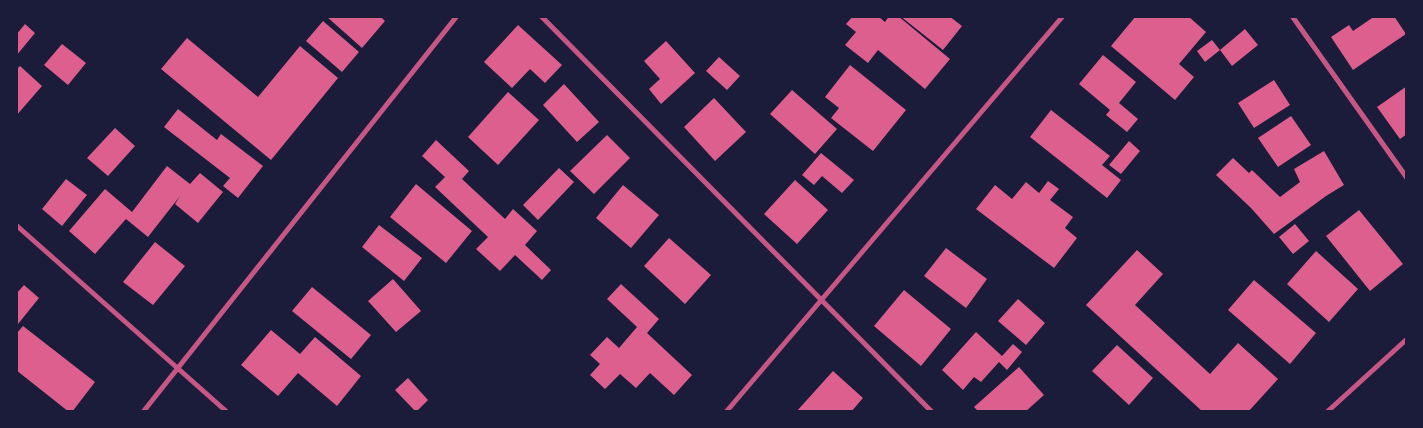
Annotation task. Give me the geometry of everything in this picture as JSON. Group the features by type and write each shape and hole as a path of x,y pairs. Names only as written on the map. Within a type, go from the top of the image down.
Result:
{"street":[{"path":"144,412 457,16"},
{"path":"542,16 932,412"},
{"path":"726,412 1064,16"},
{"path":"1292,16 1407,178"},
{"path":"16,225 228,412"},
{"path":"1327,412 1407,339"}],"building":[{"path":"326,16 380,16 385,21 362,48"},
{"path":"853,16 878,16 885,22 889,16 898,16 950,59 925,89 878,50 868,63 845,45 856,32 846,24"},
{"path":"900,16 949,16 962,26 943,50"},
{"path":"1136,16 1188,16 1206,32 1179,64 1194,77 1175,100 1111,46"},
{"path":"1375,16 1394,16 1406,34 1353,70 1331,37 1349,25 1353,31"},
{"path":"323,21 359,52 342,72 306,41"},
{"path":"25,24 35,33 16,56 16,35"},
{"path":"518,25 562,65 545,83 530,69 512,88 484,62"},
{"path":"1245,29 1258,45 1232,66 1220,50"},
{"path":"187,38 258,97 300,46 338,78 271,160 161,69"},
{"path":"1212,40 1220,50 1205,62 1197,51"},
{"path":"666,41 695,73 661,104 649,89 660,79 644,61"},
{"path":"62,44 86,63 68,85 44,65"},
{"path":"1103,55 1136,82 1119,103 1138,119 1127,132 1106,115 1110,110 1079,84"},
{"path":"719,57 740,76 727,90 706,71"},
{"path":"850,65 906,110 873,151 831,118 839,108 825,97"},
{"path":"20,66 42,86 16,116 16,70"},
{"path":"1274,80 1290,105 1254,128 1238,103"},
{"path":"564,84 599,122 577,142 543,105"},
{"path":"1407,86 1407,134 1400,139 1377,107"},
{"path":"792,90 837,129 815,154 770,114"},
{"path":"508,92 539,120 498,165 468,137"},
{"path":"714,98 746,132 715,161 684,127"},
{"path":"178,109 217,140 221,134 263,166 238,198 223,186 230,178 164,127"},
{"path":"1051,110 1110,156 1102,165 1121,180 1107,198 1030,137"},
{"path":"1291,116 1311,145 1278,167 1258,138"},
{"path":"115,128 135,146 108,176 87,158"},
{"path":"607,135 630,158 594,194 570,171"},
{"path":"436,140 469,171 462,179 505,219 513,209 537,231 525,245 551,270 542,280 515,255 500,271 476,249 488,237 435,187 445,177 422,156"},
{"path":"1129,141 1140,151 1121,174 1109,165"},
{"path":"1324,151 1344,185 1274,234 1251,208 1216,175 1233,158 1249,173 1252,170 1280,197 1300,182 1294,169"},
{"path":"821,153 854,180 842,193 822,176 814,185 802,175"},
{"path":"167,166 190,184 200,173 223,192 198,223 175,204 180,196 148,237 126,219 95,254 69,231 105,189 132,212"},
{"path":"559,168 574,182 538,220 523,205"},
{"path":"66,179 87,195 62,226 42,209"},
{"path":"795,180 828,210 797,244 764,214"},
{"path":"1048,181 1059,189 1050,200 1073,217 1065,228 1077,238 1054,268 976,209 995,185 1012,199 1026,182 1039,193"},
{"path":"416,184 472,231 446,263 390,217"},
{"path":"623,185 659,215 631,248 596,218"},
{"path":"1359,210 1403,264 1370,291 1326,236"},
{"path":"1295,224 1309,241 1293,254 1279,237"},
{"path":"379,225 422,258 404,281 362,247"},
{"path":"669,238 711,275 685,304 644,266"},
{"path":"155,242 185,266 153,305 123,282"},
{"path":"946,248 987,279 966,308 924,276"},
{"path":"1137,250 1163,274 1135,305 1210,374 1238,343 1278,379 1248,412 1203,412 1086,305"},
{"path":"1316,251 1358,289 1329,322 1287,284"},
{"path":"393,279 421,311 396,332 368,301"},
{"path":"1254,280 1316,333 1290,364 1228,310"},
{"path":"621,284 659,319 647,333 692,375 674,395 650,373 636,388 620,374 605,389 590,375 600,364 590,355 607,337 619,348 637,327 607,299"},
{"path":"24,285 39,298 18,324 16,323 16,294"},
{"path":"312,287 371,335 351,359 292,311"},
{"path":"904,290 951,329 921,366 874,326"},
{"path":"1018,299 1045,323 1026,345 998,321"},
{"path":"23,326 95,382 72,412 69,412 16,370 16,334"},
{"path":"271,330 300,354 315,337 361,376 337,406 298,373 278,396 241,365"},
{"path":"976,332 1002,356 1013,344 1022,352 1007,370 999,362 981,382 974,377 963,390 942,370"},
{"path":"1117,345 1153,378 1129,405 1092,371"},
{"path":"1019,367 1044,395 1025,412 979,412 974,407"},
{"path":"833,371 863,398 851,412 796,412"},
{"path":"408,378 428,400 416,412 395,390"}]}
